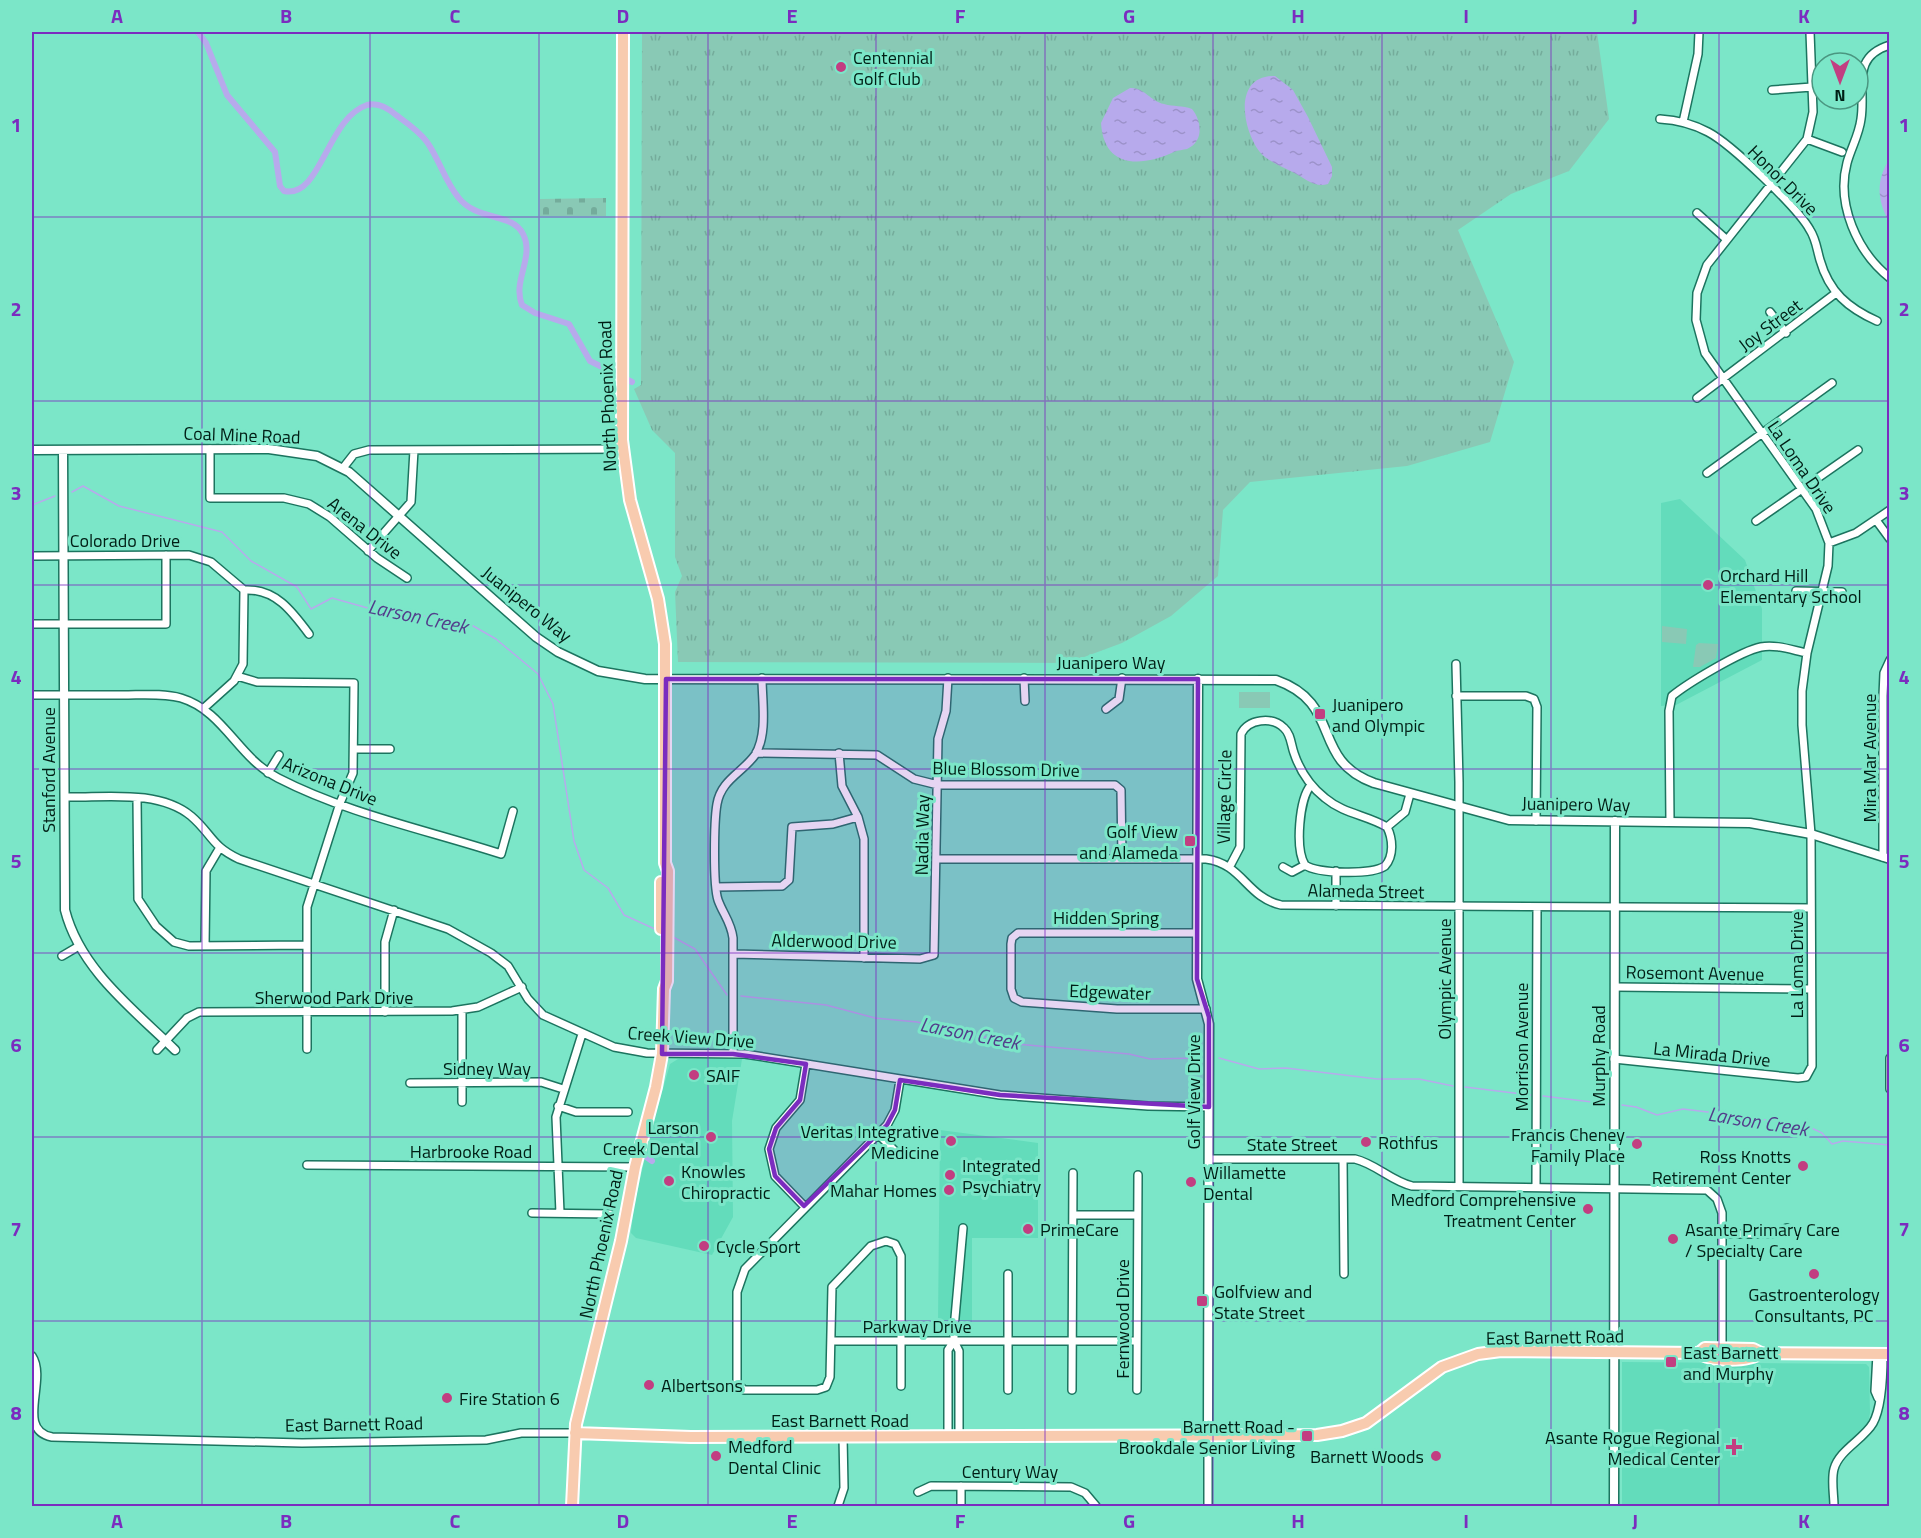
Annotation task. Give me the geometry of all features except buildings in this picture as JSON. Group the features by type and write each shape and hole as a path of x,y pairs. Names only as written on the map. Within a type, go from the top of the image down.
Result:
{"main road":[{"name":"North Phoenix Road","path":"572,1506 575,1433 621,1241 634,1167 656,1087 662,1054 664,988 667,981 664,951 668,871 665,863 666,679 661,615 632,508 622,449 623,32"},
{"name":"East Barnett Road","path":"1699,1353 1705,1348 1754,1348 1761,1353 1883,1354"},
{"name":"East Barnett Road","path":"575,1433 691,1437 1307,1436 1342,1431 1378,1416 1411,1387 1442,1366 1478,1354 1500,1352 1699,1353 1705,1358 1754,1358 1761,1353"}],"street":[{"path":"1683,122 1698,54 1699,32"},
{"name":"La Loma Drive","path":"1810,32 1811,51"},
{"path":"1890,45 1870,56 1861,74 1861,117 1857,137 1848,161 1844,189 1845,203 1860,242 1873,262 1890,278"},
{"path":"1772,90 1810,87"},
{"name":"La Loma Drive","path":"1806,1077 1812,1066 1811,834 1802,725 1807,653 1828,566 1829,543 1821,519 1721,379 1701,344 1696,310 1697,293 1702,275 1726,239 1807,139 1813,111"},
{"name":"Honor Drive","path":"1660,119 1683,122 1718,138 1771,186 1810,230 1827,279 1836,293 1859,313 1877,321"},
{"path":"1807,139 1842,152"},
{"path":"1697,213 1726,239"},
{"name":"Joy Street","path":"1697,398 1836,293"},
{"path":"1770,312 1786,333"},
{"path":"1707,473 1832,383"},
{"name":"Arena Drive","path":"210,449 210,498 284,498 309,504 330,517 368,550 407,578"},
{"path":"343,468 361,451 622,449"},
{"name":"Coal Mine Road","path":"32,450 298,451 343,468"},
{"name":"Stanford Avenue","path":"63,450 64,899 69,925 78,946 101,977 175,1050"},
{"path":"368,550 400,516 412,498 414,450"},
{"path":"1756,521 1858,450"},
{"name":"Juanipero Way","path":"343,468 536,637 587,667 609,674 666,679 1263,679 1288,684 1307,697 1316,707 1333,751 1346,767 1363,779 1410,794 1509,820 1750,823 1811,834 1887,858"},
{"path":"1829,543 1856,533 1890,510"},
{"path":"1876,520 1890,539"},
{"path":"32,624 166,624 166,555"},
{"name":"Colorado Drive","path":"32,556 189,555 204,559 233,578 244,590"},
{"path":"204,708 237,676 243,664 245,650 244,590 260,590 275,597 288,607 309,634"},
{"path":"1796,591 1842,592"},
{"path":"1670,821 1669,711 1671,696 1744,653 1760,647 1771,646 1807,653"},
{"name":"Mira Mar Avenue","path":"1887,858 1884,680 1890,660"},
{"name":"Olympic Avenue","path":"1456,664 1459,807 1459,1186"},
{"path":"237,676 257,682 354,683 353,772 340,803 307,907 307,1048"},
{"path":"733,1054 734,954 732,928 718,901 716,887 716,814 719,796 728,780 756,753 762,727 762,678"},
{"name":"Nadia Way","path":"932,956 936,946 939,733 946,711 948,678"},
{"path":"1024,678 1025,701"},
{"path":"1106,709 1119,699 1122,678"},
{"name":"Golf View Drive","path":"1198,679 1198,986 1209,1024 1208,1506"},
{"name":"Arizona Drive","path":"32,695 170,696 204,708 218,719 241,750 268,772 340,803 396,823 433,832 501,854 513,811"},
{"path":"1456,696 1526,696 1534,699 1537,707 1536,821"},
{"name":"Village Circle","path":"1230,866 1240,848 1240,740 1246,726 1256,722 1274,722 1286,730 1298,763 1311,785 1342,810 1387,827"},
{"path":"354,749 390,749"},
{"name":"Blue Blossom Drive","path":"756,753 877,755 914,779 938,785 1115,785 1121,790 1122,859"},
{"path":"839,753 842,786 858,817 864,839 864,958"},
{"path":"268,772 279,755"},
{"path":"1311,785 1305,794 1301,818 1300,852 1305,865 1313,870 1375,871 1385,866 1391,852 1390,834 1387,827 1405,812 1410,794"},
{"name":"Creek View Drive","path":"65,797 137,798 180,809 196,821 219,849 239,859 438,924 491,953 508,966 536,1009 543,1015 614,1047 662,1054 733,1054 1000,1095 1148,1106 1209,1107"},
{"path":"137,798 137,888 142,909 174,942 189,946 306,945"},
{"path":"716,887 782,886 789,880 792,827 833,824 858,817"},
{"name":"Murphy Road","path":"1614,1506 1615,821"},
{"path":"205,946 206,871 219,849"},
{"path":"937,859 1198,858 1230,866"},
{"path":"1283,867 1293,872 1305,865"},
{"name":"Alameda Street","path":"1230,866 1251,890 1264,900 1281,905 1811,908"},
{"path":"1336,871 1336,906"},
{"name":"Morrison Avenue","path":"1536,1187 1537,907"},
{"path":"385,1012 385,942 394,910"},
{"name":"Hidden Spring","path":"1014,998 1011,989 1011,944 1015,935 1024,932 1197,933"},
{"path":"62,956 78,946"},
{"name":"Alderwood Drive","path":"734,954 864,958 932,956"},
{"name":"Sherwood Park Drive","path":"157,1050 187,1018 199,1012 462,1010 478,1007 522,987"},
{"name":"Rosemont Avenue","path":"1615,987 1811,989"},
{"name":"Edgewater","path":"1014,998 1022,1002 1111,1008 1206,1009"},
{"path":"462,1010 462,1102"},
{"path":"560,1213 560,1167 555,1126 558,1106 582,1034"},
{"path":"1889,1089 1890,1058"},
{"name":"La Mirada Drive","path":"1614,1059 1806,1077"},
{"path":"804,1206 775,1176 769,1149 776,1128 800,1100 806,1064"},
{"path":"900,1080 892,1117 878,1134 749,1262 741,1277 737,1292 737,1383 741,1388 822,1390 830,1381 832,1287 872,1246 886,1241 895,1244 901,1256 900,1386"},
{"name":"Sidney Way","path":"410,1083 541,1083 563,1089"},
{"path":"558,1106 576,1112 628,1112"},
{"path":"878,1134 901,1157"},
{"name":"State Street","path":"1210,1159 1344,1159 1369,1164 1397,1181 1412,1186 1707,1190 1721,1206 1722,1348"},
{"path":"1344,1159 1344,1274"},
{"name":"Harbrooke Road","path":"307,1165 634,1167"},
{"path":"1072,1390 1073,1173"},
{"name":"Fernwood Drive","path":"1137,1175 1137,1390"},
{"path":"532,1213 610,1214"},
{"path":"1072,1215 1137,1215"},
{"path":"954,1436 959,1351 954,1341 955,1299 962,1257 963,1228"},
{"path":"1722,1234 1771,1234 1787,1228"},
{"path":"1008,1274 1008,1390"},
{"name":"Parkway Drive","path":"831,1341 1137,1341"},
{"path":"954,1341 948,1350 954,1436"},
{"path":"1834,1506 1834,1469 1873,1423 1882,1389 1883,1354"},
{"name":"East Barnett Road","path":"32,1356 36,1370 34,1426 40,1433 52,1437 302,1443 486,1440 521,1433 575,1433"},
{"path":"838,1506 844,1488 843,1436"},
{"name":"Century Way","path":"918,1492 931,1486 1071,1486 1085,1493 1096,1506"},
{"path":"961,1486 962,1506"}],"highlighted area":[{"path":"666,679 1198,679 1197,979 1209,1017 1209,1107 1000,1095 900,1080 895,1110 887,1125 804,1206 775,1176 769,1149 776,1128 800,1100 806,1064 733,1054 662,1054"}],"shaded area":[{"name":"Orchard Hill Elementary School","path":"1680,499 1745,560 1762,609 1762,660 1676,705 1661,706 1661,503"},
{"path":"678,1059 742,1059 732,1121 733,1217 712,1255 636,1238 631,1233 634,1206 651,1131 670,1064"},
{"path":"940,1130 1038,1143 1038,1238 972,1238 972,1322 938,1322"},
{"name":"Asante Rogue Regional Medical Center","path":"1622,1362 1866,1364 1869,1367 1870,1413 1868,1424 1833,1462 1829,1474 1830,1506 1622,1506"}],"green space":[{"name":"Centennial Golf Club","path":"642,32 1597,32 1609,119 1569,171 1511,194 1458,230 1514,362 1490,442 1407,466 1250,482 1223,510 1218,576 1171,616 1122,643 1068,663 678,662 675,592 682,576 675,557 675,453 652,430 634,389 641,385"},
{"path":"606,198 606,216 540,216 540,199"},
{"path":"1662,626 1687,629 1686,644 1662,642"},
{"path":"1699,643 1718,644 1716,658 1700,667 1693,667 1696,645"},
{"path":"1239,692 1270,692 1270,708 1239,708"}],"water":[{"path":"1275,76 1293,90 1308,117 1332,167 1332,176 1328,184 1312,183 1272,162 1262,155 1253,141 1246,117 1247,93 1252,84 1262,78"},
{"path":"1130,88 1135,88 1159,102 1192,109 1198,119 1200,131 1193,146 1162,157 1137,162 1117,156 1109,149 1101,123 1113,98"},
{"path":"1889,160 1889,221 1880,198 1880,183"}],"waterway":[{"path":"198,32 206,43 227,95 275,152 280,186 284,191 297,190 307,183 342,125 353,113 371,104 386,108 413,127 424,138 453,191 466,205 484,214 511,222 523,234 526,251 520,287 522,305 535,313 569,324 590,361 632,382"},
{"name":"Larson Creek","path":"72,492 83,486 119,506 222,532 251,561 297,587 311,609 332,598 382,612 444,618 468,623 496,639 538,674 553,704 574,841 584,870 608,888 624,915 657,930"},
{"name":"Larson Creek","path":"32,505 55,496"},
{"name":"Larson Creek","path":"673,937 695,949 727,995"},
{"name":"Larson Creek","path":"741,996 826,1005 875,1018 917,1022 1016,1044 1129,1054 1150,1059 1201,1058"},
{"name":"Larson Creek","path":"1219,1058 1259,1069 1286,1068 1377,1079 1419,1079 1453,1086"},
{"name":"Larson Creek","path":"1465,1087 1531,1095"},
{"name":"Larson Creek","path":"1543,1096 1608,1104"},
{"name":"Larson Creek","path":"1622,1105 1636,1107 1657,1115 1683,1109 1732,1115 1748,1121 1757,1119 1803,1124 1822,1133 1832,1144 1843,1141 1890,1145"},
{"path":"645,1156 652,1161"}],"place":[{"name":"Centennial Golf Club","path":"841,67"},
{"name":"Orchard Hill Elementary School","path":"1708,585"},
{"name":"Juanipero and Olympic","path":"1320,714"},
{"name":"Golf View and Alameda","path":"1190,841"},
{"name":"SAIF","path":"694,1075"},
{"name":"Larson Creek Dental","path":"711,1137"},
{"name":"Veritas Integrative Medicine","path":"951,1141"},
{"name":"Rothfus","path":"1366,1142"},
{"name":"Francis Cheney Family Place","path":"1637,1144"},
{"name":"Ross Knotts Retirement Center","path":"1803,1166"},
{"name":"Integrated Psychiatry","path":"950,1175"},
{"name":"Knowles Chiropractic","path":"669,1181"},
{"name":"Willamette Dental","path":"1191,1182"},
{"name":"Mahar Homes","path":"949,1190"},
{"name":"Medford Comprehensive Treatment Center","path":"1588,1209"},
{"name":"PrimeCare","path":"1028,1229"},
{"name":"Asante Primary Care / Specialty Care","path":"1673,1239"},
{"name":"Cycle Sport","path":"704,1246"},
{"name":"Gastroenterology Consultants, PC","path":"1814,1274"},
{"name":"Golfview and State Street","path":"1202,1301"},
{"name":"East Barnett and Murphy","path":"1671,1362"},
{"name":"Albertsons","path":"649,1385"},
{"name":"Fire Station 6","path":"447,1398"},
{"name":"Barnett Road - Brookdale Senior Living","path":"1307,1436"},
{"name":"Asante Rogue Regional Medical Center","path":"1734,1447"},
{"name":"Medford Dental Clinic","path":"716,1456"},
{"name":"Barnett Woods","path":"1436,1456"}]}
